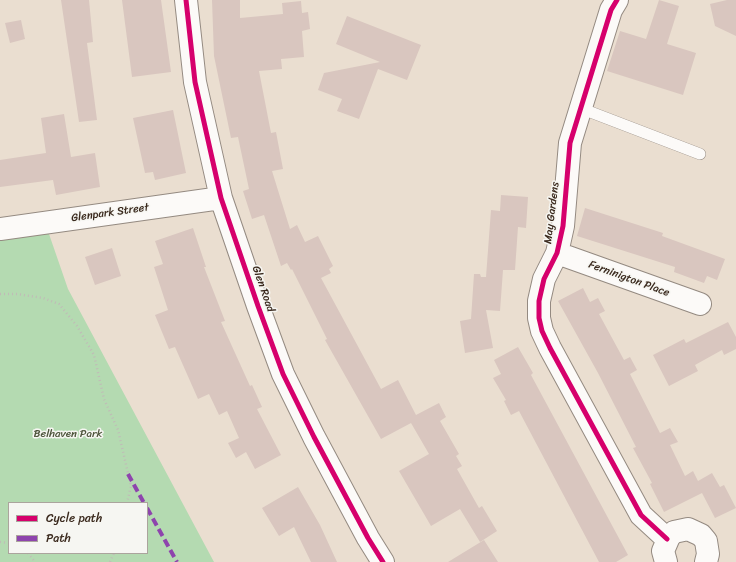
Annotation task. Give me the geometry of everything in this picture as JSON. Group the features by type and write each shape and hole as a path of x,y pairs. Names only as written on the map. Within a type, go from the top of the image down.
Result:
{"street":[{"name":"Glen Road","path":"186,0 195,82 221,198 283,374 314,437 368,538 383,562"},
{"name":"May Gardens","path":"617,0 611,10 570,143 563,226 557,253 544,279 539,318 542,330 641,515 667,539"},
{"name":"Glenpark Street","path":"0,229 221,198"},
{"name":"Ferninigton Place","path":"557,253 700,304"},
{"path":"666,562 663,551 667,539 674,532 688,529 695,531 706,540 708,547 706,562"}],"lane":[{"path":"580,108 700,154"}],"path":[{"path":"0,294 17,294 43,298 59,304 77,326 94,355 104,399 118,430 130,486 127,502"}],"green space":[{"name":"Belhaven Park","path":"47,222 49,234 68,289 214,562 0,562 0,229"}],"building":[{"path":"61,0 89,0 93,42 87,43 97,120 79,122"},
{"path":"122,0 161,0 171,72 132,77"},
{"path":"212,0 240,0 240,18 283,14 282,3 301,1 302,13 308,12 310,29 302,31 304,57 281,59 282,69 259,71 271,133 276,132 283,169 272,171 290,229 297,225 305,242 318,236 333,266 329,269 331,273 321,278 381,389 398,380 416,415 439,403 446,417 440,421 459,454 456,456 462,466 457,469 479,508 482,506 497,531 480,542 460,509 431,526 399,471 429,454 411,423 381,439 325,340 327,339 292,269 291,270 287,263 281,266 264,215 252,219 243,191 249,189 238,137 231,138 214,56"},
{"path":"659,0 679,6 667,44 696,53 683,95 607,71 620,31 646,39"},
{"path":"727,0 736,0 736,36 715,26 710,4"},
{"path":"347,16 421,45 407,80 378,69 359,119 337,111 342,99 318,90 324,73 380,62 336,44"},
{"path":"21,20 25,39 10,43 5,23"},
{"path":"173,110 186,173 155,180 153,172 145,173 133,118"},
{"path":"64,114 71,157 95,153 100,187 56,195 53,180 0,187 0,160 46,153 41,118"},
{"path":"501,195 528,197 526,228 518,227 515,270 503,270 500,311 486,310 493,348 465,353 460,321 471,319 474,274 480,274 481,277 486,277 491,210 500,211"},
{"path":"585,208 663,233 662,236 725,259 717,280 707,276 704,283 674,272 675,267 577,236"},
{"path":"193,228 206,267 204,267 225,321 221,322 250,386 252,385 262,407 257,409 281,455 255,469 246,452 236,458 228,443 239,438 227,411 219,415 209,394 198,399 175,347 169,349 155,315 168,310 154,267 163,264 155,241"},
{"path":"112,248 121,276 95,285 85,257"},
{"path":"583,288 590,302 598,298 605,311 599,314 624,360 630,357 637,370 630,374 660,433 670,428 678,442 670,445 685,476 693,471 698,481 712,473 720,487 724,485 736,508 715,518 702,493 664,512 650,484 652,483 633,448 636,447 598,373 558,301"},
{"path":"728,322 736,337 736,349 724,355 722,350 695,365 698,371 669,386 653,355 684,339 686,343"},
{"path":"518,347 533,373 531,375 628,555 616,562 599,562 519,411 511,415 504,401 506,400 493,378 501,374 494,360"},
{"path":"298,487 320,525 337,562 311,562 294,527 279,536 262,508"},
{"path":"484,540 498,562 448,562"}],"marked path":[{"path":"128,474 143,502"},
{"path":"148,510 177,562"}],"cycle path":[{"path":"186,0 195,82 221,198 258,306 283,374 314,437 368,538 383,562"},
{"path":"617,0 611,10 570,143 563,226 557,253 544,279 539,301 539,318 542,331 550,348 641,515 667,539"}]}
